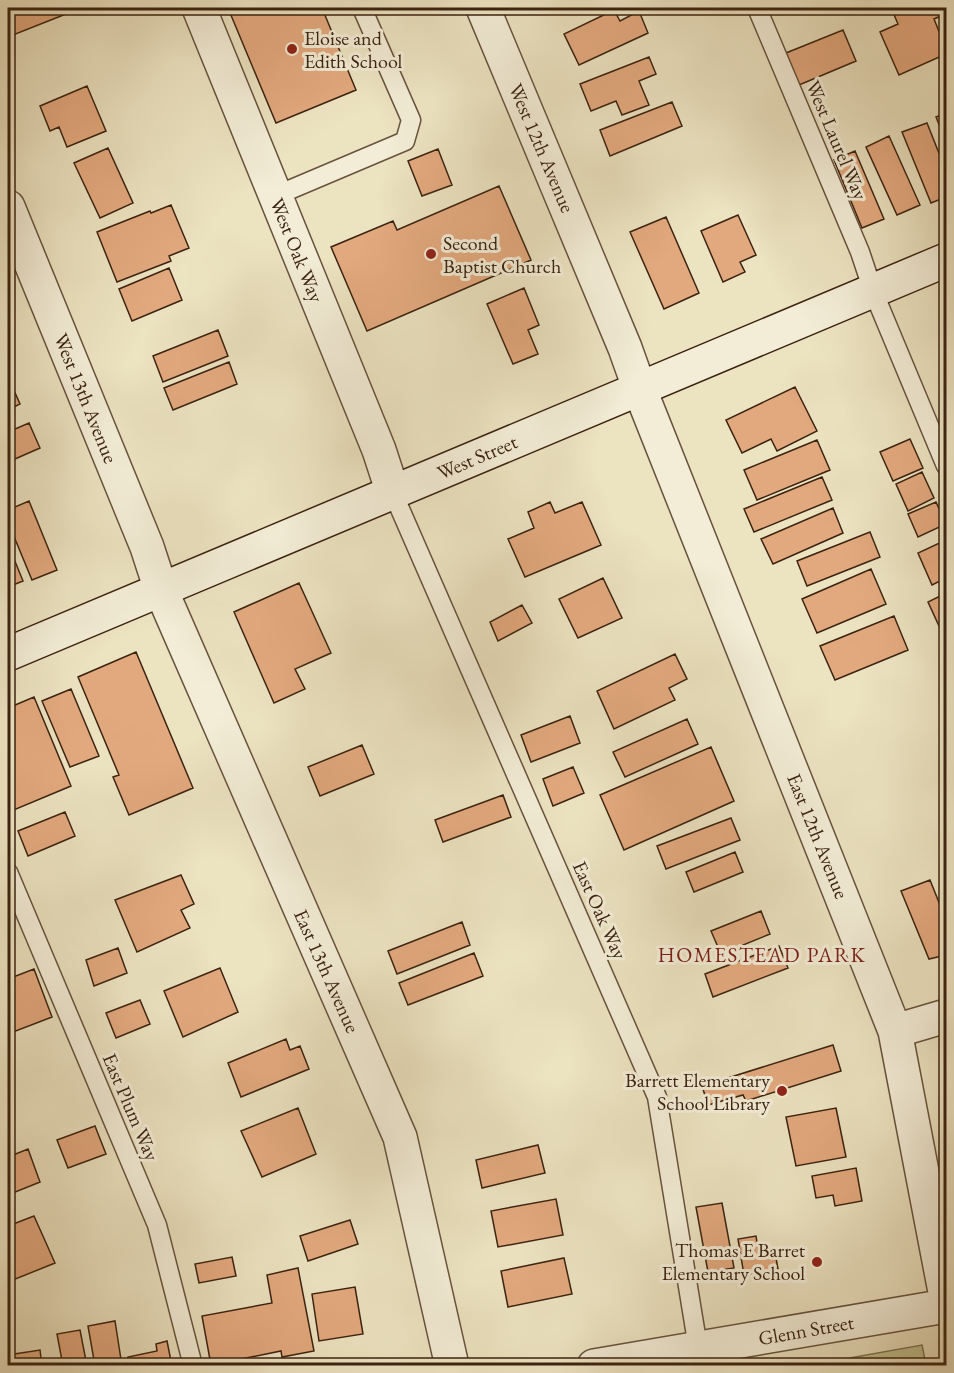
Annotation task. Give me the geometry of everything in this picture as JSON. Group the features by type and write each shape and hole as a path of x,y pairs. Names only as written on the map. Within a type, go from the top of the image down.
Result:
{"street":[{"name":"West Oak Way","path":"199,8 379,450 393,493"},
{"name":"West 12th Avenue","path":"483,8 626,348 640,390"},
{"name":"West 13th Avenue","path":"8,207 147,547 161,590"},
{"name":"West Street","path":"8,654 946,260"},
{"name":"East 12th Avenue","path":"640,390 896,1031 946,1297"},
{"name":"East 13th Avenue","path":"161,590 400,1137 452,1365"},
{"path":"896,1031 946,1016"},
{"name":"Glenn Street","path":"594,1365 700,1357 946,1306"}],"lane":[{"path":"275,196 405,141 411,120 362,8"},
{"name":"West Laurel Way","path":"757,8 860,252 873,291 946,466"},
{"name":"East Oak Way","path":"393,493 657,1097 700,1357"},
{"name":"East Plum Way","path":"8,872 157,1225 193,1365"}],"green space":[{"path":"922,1345 926,1365 839,1365 838,1360"}],"building":[{"path":"8,8 75,8 76,10 8,37"},
{"name":"Eloise and Edith School","path":"228,8 322,8 356,90 276,123"},
{"path":"940,8 943,15 934,19 946,49 946,54 899,75 880,32 898,24 892,10"},
{"path":"614,10 620,21 639,11 648,33 579,65 564,34"},
{"path":"843,30 856,61 799,85 786,53"},
{"path":"649,57 656,74 639,81 649,105 622,115 616,101 591,111 580,84"},
{"path":"87,86 106,131 67,147 59,127 50,131 40,106"},
{"path":"672,102 682,126 610,156 600,130"},
{"path":"946,113 946,142 936,117"},
{"path":"927,123 946,171 946,197 931,203 902,132"},
{"path":"889,136 920,205 897,215 866,147"},
{"path":"108,148 133,203 100,218 74,163"},
{"path":"438,149 452,185 422,196 408,161"},
{"path":"855,151 884,219 862,228 834,160"},
{"name":"Second Baptist Church","path":"499,186 531,260 367,331 331,247 393,221 397,230"},
{"path":"171,205 189,248 169,256 171,261 117,282 97,232"},
{"path":"738,215 756,255 740,262 745,272 723,282 701,231"},
{"path":"666,217 699,293 664,309 630,232"},
{"path":"169,268 182,300 132,321 119,289"},
{"path":"524,288 539,325 528,330 538,354 513,364 487,304"},
{"path":"218,330 228,356 163,382 153,356"},
{"path":"229,362 237,384 173,410 164,388"},
{"path":"8,377 20,404 8,410"},
{"path":"795,387 817,431 777,451 771,439 742,453 726,420"},
{"path":"29,423 40,448 8,462 8,432"},
{"path":"910,439 923,468 893,481 880,452"},
{"path":"817,440 830,470 757,500 744,470"},
{"path":"922,472 934,498 908,511 896,484"},
{"path":"822,477 832,500 754,532 744,509"},
{"path":"29,501 57,570 32,580 8,522 8,510"},
{"path":"550,502 555,513 582,502 601,545 525,577 508,539 534,528 528,512"},
{"path":"936,502 946,524 918,537 908,514"},
{"path":"833,508 843,533 773,564 761,539"},
{"path":"870,532 880,557 807,586 797,561"},
{"path":"946,540 946,578 932,585 918,553"},
{"path":"8,544 23,581 8,587"},
{"path":"871,569 886,604 817,633 802,599"},
{"path":"603,578 622,618 578,638 559,599"},
{"path":"299,583 331,653 295,669 305,689 274,703 234,612"},
{"path":"946,593 946,639 945,639 928,602"},
{"path":"522,605 532,623 498,641 490,622"},
{"path":"894,616 908,650 835,680 820,646"},
{"path":"136,652 193,788 129,815 113,777 119,775 78,677"},
{"path":"675,654 687,679 669,688 675,700 614,729 597,691"},
{"path":"71,689 99,756 70,767 42,701"},
{"path":"34,697 71,786 9,812 8,708"},
{"path":"570,716 580,743 531,762 521,735"},
{"path":"687,719 698,744 625,777 613,752"},
{"path":"362,745 374,774 320,796 308,767"},
{"path":"711,747 734,801 624,850 600,795"},
{"path":"573,767 584,793 553,806 543,779"},
{"path":"503,795 511,817 443,842 435,820"},
{"path":"65,812 75,836 28,856 18,831"},
{"path":"731,818 740,840 666,869 657,846"},
{"path":"735,852 743,872 694,892 686,872"},
{"path":"181,875 194,904 181,910 190,928 137,952 115,900"},
{"path":"930,880 946,920 946,955 929,959 901,891"},
{"path":"761,911 770,934 721,954 711,931"},
{"path":"462,922 470,945 397,974 388,951"},
{"path":"779,946 788,968 713,997 705,974"},
{"path":"118,948 127,973 94,986 86,960"},
{"path":"474,953 483,976 408,1005 399,983"},
{"path":"220,968 238,1012 183,1037 164,991"},
{"path":"34,969 52,1017 8,1034 8,979"},
{"path":"140,1000 150,1024 116,1038 106,1013"},
{"path":"286,1039 290,1050 300,1046 309,1069 241,1097 228,1063"},
{"path":"833,1045 841,1071 746,1101 743,1095 708,1105 702,1086"},
{"path":"298,1108 316,1154 262,1177 241,1131"},
{"path":"836,1108 846,1157 796,1166 786,1117"},
{"path":"95,1126 106,1154 68,1168 57,1140"},
{"path":"538,1145 545,1173 482,1188 476,1160"},
{"path":"28,1149 40,1182 8,1195 8,1157"},
{"path":"856,1168 862,1201 835,1206 833,1195 816,1198 812,1176"},
{"path":"556,1199 563,1235 498,1247 491,1211"},
{"path":"722,1203 734,1268 708,1272 696,1207"},
{"path":"34,1216 55,1263 8,1282 8,1226"},
{"path":"350,1220 358,1244 308,1261 300,1236"},
{"path":"756,1236 759,1255 775,1252 778,1269 744,1275 738,1239"},
{"path":"232,1257 236,1276 199,1283 195,1264"},
{"path":"564,1258 572,1294 508,1307 501,1271"},
{"path":"298,1268 314,1351 282,1357 281,1351 211,1365 202,1316 272,1303 267,1275"},
{"path":"355,1287 363,1334 319,1341 312,1294"},
{"path":"115,1321 122,1366 95,1366 88,1326"},
{"path":"80,1330 87,1366 63,1366 57,1334"},
{"path":"167,1341 172,1366 129,1366 128,1357 157,1351 156,1344"},
{"path":"40,1350 42,1366 8,1366 8,1355"}],"place":[{"name":"Eloise and Edith School","path":"292,49"},
{"name":"Second Baptist Church","path":"431,254"},
{"name":"Barrett Elementary School Library","path":"782,1091"},
{"name":"Thomas E Barret Elementary School","path":"817,1262"}],"district":[{"name":"HOMESTEAD PARK","path":"762,954"}]}
